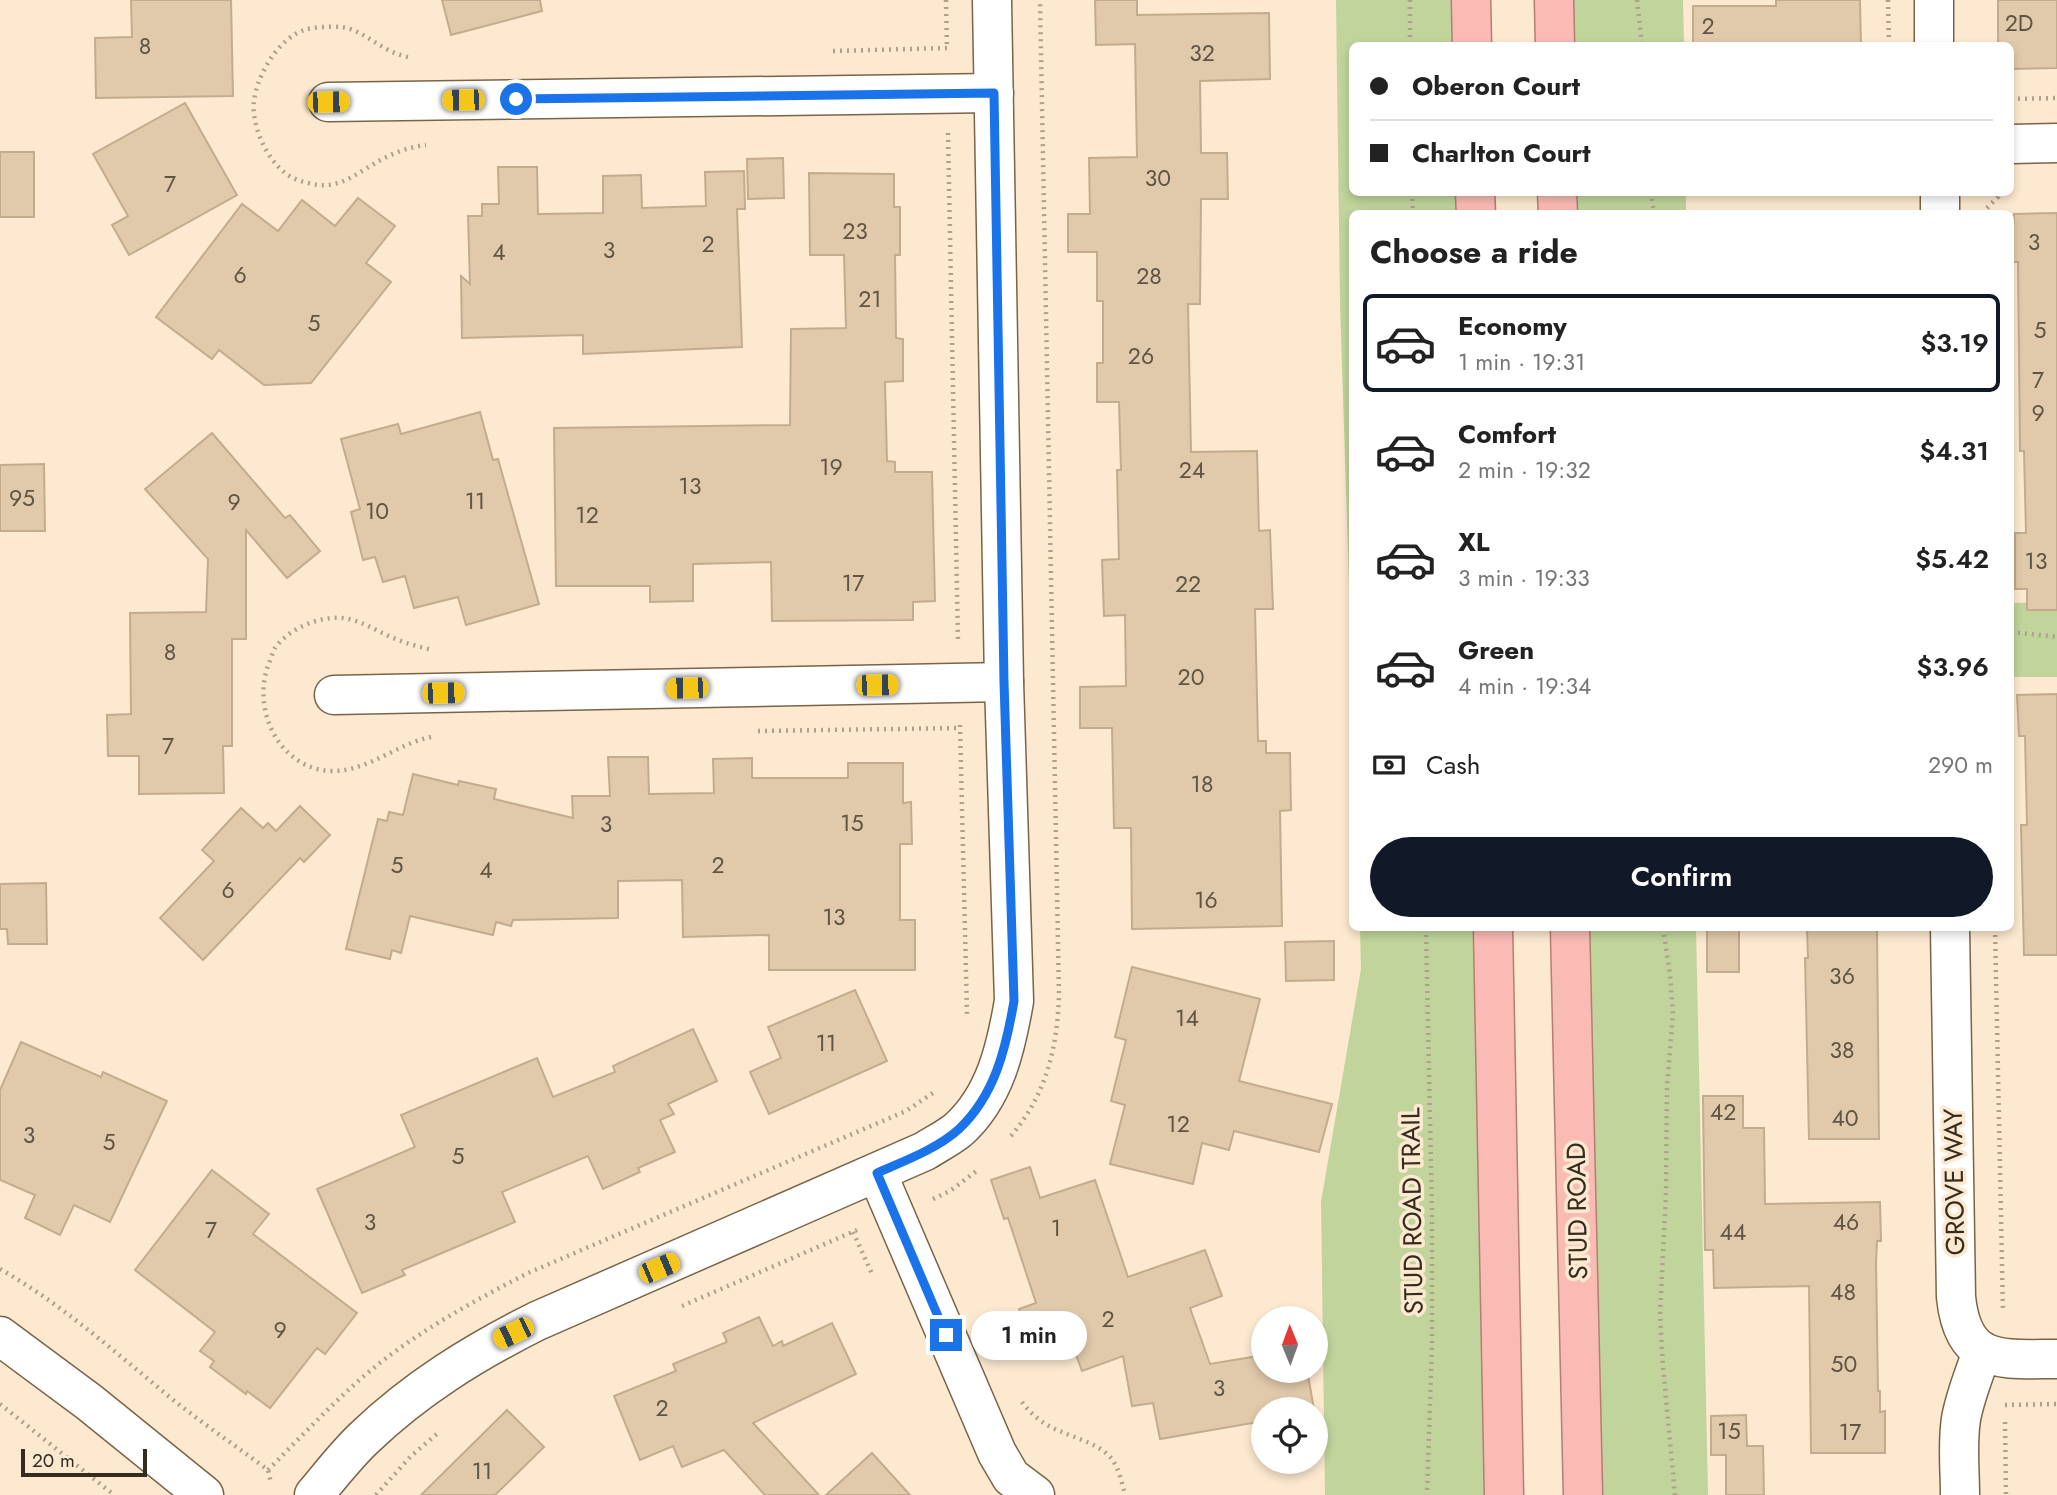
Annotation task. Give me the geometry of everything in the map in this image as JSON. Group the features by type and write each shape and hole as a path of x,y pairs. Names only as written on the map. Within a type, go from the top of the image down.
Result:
{"highway":[{"path":"1471,0 1472,42"},
{"path":"1554,0 1555,42"},
{"path":"1493,931 1504,1495"},
{"name":"STUD ROAD","path":"1570,931 1583,1495"}],"street":[{"path":"314,1495 361,1440 401,1404 489,1345 925,1151 957,1130 982,1102 996,1074 1007,1039 1014,1001 1004,682 992,0"},
{"path":"1934,0 1934,42"},
{"path":"328,102 994,93"},
{"path":"2014,144 2057,143"},
{"path":"334,695 1004,682"},
{"name":"GROVE WAY","path":"1950,931 1956,1297 1964,1332 1982,1351"},
{"path":"877,1173 997,1454 1011,1477 1035,1495"},
{"path":"0,1336 99,1409 204,1495"},
{"path":"1960,1495 1961,1421 1982,1351 2005,1359 2057,1359"}],"path":[{"path":"946,0 947,57"},
{"path":"1410,0 1410,42"},
{"path":"1637,0 1642,42"},
{"path":"1888,0 1889,42"},
{"path":"2014,99 2057,98"},
{"path":"948,128 958,653"},
{"path":"1986,210 1998,196"},
{"path":"2014,632 2057,637"},
{"path":"959,719 968,1011 966,1024"},
{"name":"STUD ROAD TRAIL","path":"1426,931 1432,1214 1432,1343 1427,1495"},
{"path":"1663,931 1673,1014 1667,1087 1666,1193 1660,1314 1675,1495"},
{"path":"1995,931 2003,1317"},
{"path":"268,1470 356,1382 390,1355 478,1299 528,1273 906,1111 940,1086"},
{"path":"677,1308 866,1226"},
{"path":"0,1269 27,1284 88,1328 162,1391 268,1470 271,1483"},
{"path":"1018,1397 1039,1420 1079,1438 1112,1459 1125,1495"},
{"path":"0,1404 114,1495"},
{"path":"2006,1495 2004,1405 2057,1404"},
{"path":"376,1495 411,1456 439,1432"}],"green space":[{"path":"1336,0 1471,0 1472,42 1349,42 1349,196 1475,196 1476,210 1349,210 1349,585 1340,303"},
{"path":"1554,0 1683,0 1684,42 1555,42"},
{"path":"1558,196 1686,196 1686,210 1558,210"},
{"path":"2057,602 2057,677 2014,677 2014,603"},
{"path":"1360,931 1493,931 1504,1495 1325,1495 1325,1474 1328,1474 1328,1397 1324,1397 1323,1383 1328,1383 1328,1306 1322,1306 1321,1202 1361,969"},
{"path":"1572,931 1696,931 1708,1495 1583,1495"}],"building":[{"path":"131,0 231,0 233,96 96,98 95,38 132,37"},
{"path":"442,0 540,0 542,11 451,35"},
{"path":"1095,0 1137,0 1137,15 1269,13 1270,79 1200,81 1201,153 1227,153 1228,199 1201,199 1200,304 1188,304 1191,452 1257,451 1259,531 1270,530 1273,609 1255,609 1258,741 1266,741 1266,753 1290,753 1291,810 1280,811 1282,926 1132,929 1131,828 1114,828 1112,728 1080,728 1080,687 1126,686 1125,615 1104,616 1102,560 1119,559 1119,402 1097,402 1097,363 1103,363 1103,301 1097,301 1097,252 1068,252 1068,214 1090,214 1089,158 1137,157 1135,44 1096,45"},
{"path":"1776,0 1860,0 1861,42 1693,42 1693,6 1776,6"},
{"path":"1998,0 2057,0 2057,68 2014,69 2014,42 1998,42"},
{"path":"185,103 237,195 129,255 112,225 128,216 93,154"},
{"path":"0,152 34,152 34,217 0,217"},
{"path":"783,158 784,198 748,199 747,159"},
{"path":"498,167 537,167 538,214 603,213 603,176 641,175 642,208 706,206 705,172 744,171 745,209 737,209 742,347 583,354 583,335 462,338 461,276 470,284 468,216 482,216 482,204 499,204"},
{"path":"809,173 894,174 894,207 900,207 900,255 895,255 896,338 903,339 903,381 885,382 887,461 895,462 895,472 932,472 935,601 913,602 913,620 772,621 771,562 693,564 693,601 650,602 650,586 556,586 554,428 790,425 791,329 846,328 844,255 810,255"},
{"path":"358,198 395,226 366,263 391,282 311,383 264,385 219,350 212,359 156,317 242,204 278,231 302,200 335,226"},
{"path":"2057,213 2057,610 2027,610 2027,589 2015,589 2015,533 2026,533 2024,451 2020,451 2018,262 2014,262 2014,214"},
{"path":"480,412 493,460 498,459 539,604 466,625 458,597 414,608 405,576 383,582 375,557 363,560 351,512 360,509 341,439 398,424 401,434"},
{"path":"212,433 285,518 290,515 320,551 287,578 246,530 246,639 232,639 232,746 223,746 224,793 139,794 139,756 108,756 107,715 131,714 130,613 206,612 208,559 145,489"},
{"path":"44,464 45,531 0,531 0,465"},
{"path":"2057,694 2057,955 2024,955 2021,825 2027,825 2025,736 2019,736 2017,695"},
{"path":"608,757 648,757 649,794 714,793 713,759 752,758 752,778 848,778 848,763 903,763 903,803 911,802 912,844 900,844 900,920 915,920 915,970 769,970 769,935 683,937 682,880 618,881 618,918 513,920 511,926 496,922 493,935 410,916 401,953 392,950 390,959 346,949 378,819 387,821 389,812 403,815 413,774 458,785 459,781 496,789 494,799 573,818 572,796 610,796"},
{"path":"300,806 330,835 304,862 300,858 203,960 160,918 214,861 202,850 241,808 263,828 268,823 276,831"},
{"path":"46,883 47,944 8,944 7,929 0,929 0,884"},
{"path":"1707,931 1739,931 1739,972 1707,972"},
{"path":"1807,931 1877,931 1879,1139 1809,1139 1805,958 1808,958"},
{"path":"1334,941 1334,980 1286,981 1285,942"},
{"path":"1132,967 1260,999 1239,1081 1332,1104 1319,1152 1234,1131 1229,1150 1202,1143 1193,1184 1110,1164 1125,1105 1111,1101 1126,1040 1115,1037"},
{"path":"855,990 887,1061 769,1114 750,1072 781,1058 768,1027"},
{"path":"693,1029 717,1081 668,1104 674,1114 660,1120 675,1152 638,1168 640,1172 603,1189 588,1156 502,1192 515,1222 402,1270 405,1275 362,1293 317,1189 415,1147 401,1115 537,1058 553,1097 615,1072 613,1066"},
{"path":"21,1042 101,1077 103,1072 167,1101 110,1222 74,1205 60,1235 25,1218 35,1195 0,1180 0,1090"},
{"path":"1703,1096 1743,1096 1743,1128 1764,1128 1765,1204 1880,1202 1881,1241 1877,1241 1876,1262 1878,1391 1880,1412 1885,1411 1885,1453 1811,1453 1809,1286 1714,1288 1713,1250 1705,1250"},
{"path":"1030,1167 1040,1198 1095,1180 1128,1277 1205,1250 1222,1296 1190,1308 1210,1364 1251,1357 1251,1383 1309,1383 1312,1397 1251,1397 1251,1423 1160,1439 1153,1403 1132,1406 1123,1356 1082,1371 1069,1336 1033,1349 1019,1309 1036,1303 1008,1218 1004,1219 991,1180"},
{"path":"212,1170 269,1214 253,1234 357,1313 325,1354 317,1348 270,1408 210,1367 214,1361 200,1351 215,1332 135,1270"},
{"path":"759,1317 773,1346 782,1341 783,1346 832,1323 856,1374 753,1423 819,1495 765,1495 724,1450 682,1467 673,1446 640,1460 614,1396 676,1371 673,1364 727,1342 723,1333"},
{"path":"507,1410 544,1447 495,1495 421,1495"},
{"path":"1746,1415 1747,1446 1763,1446 1764,1495 1726,1495 1726,1455 1711,1455 1711,1416"},
{"path":"872,1453 910,1495 826,1495"}],"route":[{"path":"516,99 994,93 1004,682 1014,1001 1007,1039 996,1074 982,1102 957,1130 925,1151 877,1173 946,1335"}]}
